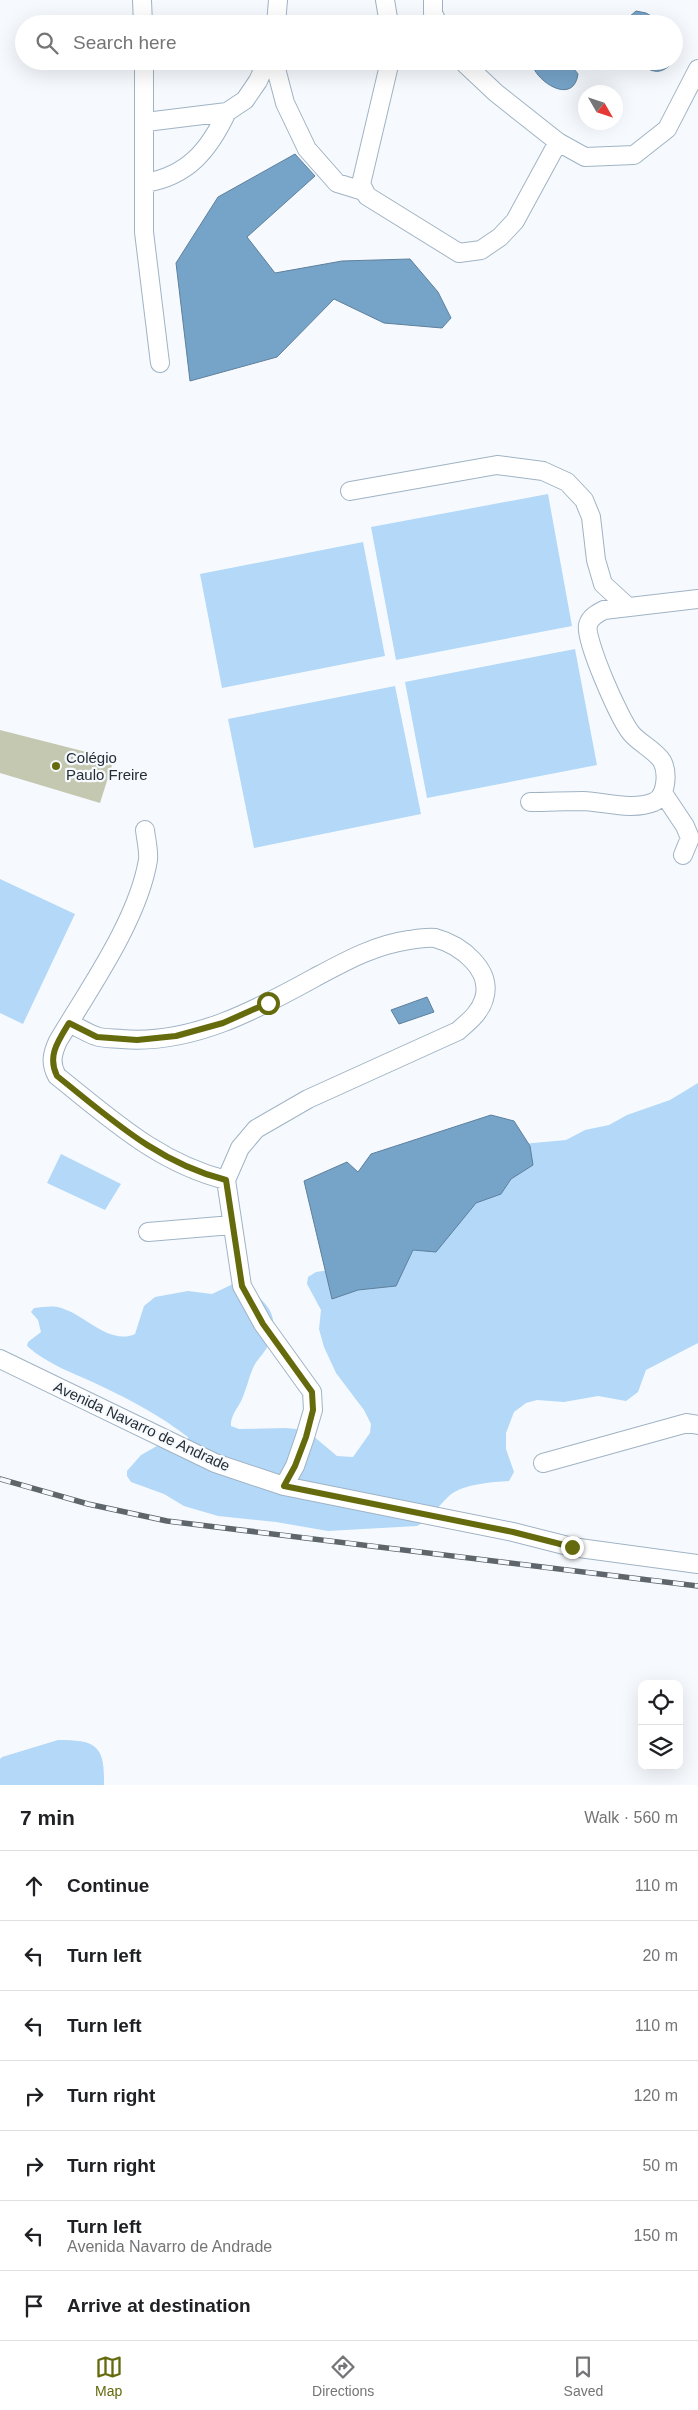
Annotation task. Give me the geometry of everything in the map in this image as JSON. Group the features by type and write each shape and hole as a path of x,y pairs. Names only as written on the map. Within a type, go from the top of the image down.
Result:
{"street":[{"path":"142,0 143,15"},
{"path":"277,15 278,0"},
{"path":"385,0 388,15"},
{"path":"433,0 434,15"},
{"path":"472,70 496,93 558,142 585,158 634,155 667,129 698,69"},
{"path":"144,70 146,122 144,232 160,363"},
{"path":"145,183 177,174 190,164 210,140 227,112 245,100 263,70"},
{"path":"276,70 285,103 307,149 337,183 363,191"},
{"path":"388,70 361,184 363,191 367,196 459,252 481,250 500,238 515,220 558,142"},
{"path":"146,122 227,112"},
{"path":"350,491 496,465 543,471 566,482 584,500 591,517 596,560 603,584 628,606"},
{"path":"530,802 584,801 639,806 656,801 663,793 666,777 662,761 630,733 620,716 588,639 588,624 594,615 604,610 698,599"},
{"path":"663,793 685,826 690,838 683,855"},
{"path":"145,830 148,859 137,897 109,956 52,1055 53,1068 57,1076 162,1156 198,1173 226,1180"},
{"path":"69,1023 97,1037 137,1040 176,1036 223,1023 268,1003 364,952 407,940 433,938 452,945 466,954 479,968 486,983 484,1000 475,1016 458,1031 308,1099 256,1129 240,1148 226,1180 242,1286 263,1324 312,1392 313,1410 306,1437 295,1466 284,1486"},
{"path":"148,1232 232,1225"},
{"name":"Avenida Navarro de Andrade","path":"0,1360 215,1463 284,1486 513,1532 572,1547 698,1564"},
{"path":"542,1463 687,1423 698,1425"}],"shaded area":[{"path":"636,11 649,15 631,15"},
{"path":"535,70 575,70 578,74 571,88 565,90 551,86"},
{"path":"295,154 315,176 247,237 275,273 342,261 410,259 438,292 451,318 442,328 384,323 334,299 277,357 190,381 176,263 218,197"},
{"path":"548,494 572,626 396,660 371,527"},
{"path":"363,542 385,656 222,688 200,574"},
{"path":"575,649 597,765 427,798 405,682"},
{"path":"395,686 421,814 254,848 228,719"},
{"path":"0,879 75,914 23,1024 0,1013"},
{"path":"427,997 434,1012 399,1024 391,1010"},
{"path":"698,1083 698,1343 646,1370 638,1392 626,1401 598,1396 564,1402 537,1400 526,1403 514,1412 506,1433 506,1449 514,1472 509,1481 478,1484 461,1489 449,1496 426,1520 417,1526 328,1531 276,1522 218,1516 184,1506 164,1494 131,1482 127,1476 127,1471 141,1455 157,1446 183,1443 188,1440 188,1437 146,1409 53,1364 27,1346 28,1342 41,1332 38,1320 31,1312 34,1308 60,1308 73,1313 108,1333 126,1336 135,1334 144,1306 155,1297 188,1291 212,1294 233,1284 243,1283 269,1308 273,1323 269,1343 254,1366 242,1399 233,1415 231,1426 239,1429 286,1428 306,1430 337,1456 353,1457 370,1433 371,1424 364,1410 336,1373 324,1347 319,1329 321,1310 307,1284 308,1277 316,1272 348,1267 522,1144 566,1140 585,1130 609,1125 627,1115 670,1100"},
{"path":"491,1115 514,1121 530,1146 533,1165 511,1179 501,1194 476,1203 436,1252 413,1250 396,1286 358,1290 332,1299 304,1181 347,1162 358,1172 371,1154"},
{"path":"61,1154 121,1184 105,1210 47,1183"},
{"path":"58,1740 81,1741 96,1748 103,1761 104,1785 0,1785 0,1759 2,1757"}],"building":[{"name":"Colégio Paulo Freire","path":"0,730 114,759 100,803 0,773"}],"railway":[{"path":"0,1479 88,1504 167,1521 698,1586"}],"place":[{"name":"Colégio Paulo Freire","path":"56,766"}],"route":[{"path":"268,1003 223,1023 176,1036 137,1040 97,1037 69,1023 52,1055 53,1068 57,1076 162,1156 198,1173 226,1180 242,1286 263,1324 312,1392 313,1410 306,1437 295,1466 284,1486 513,1532 572,1547"}]}
